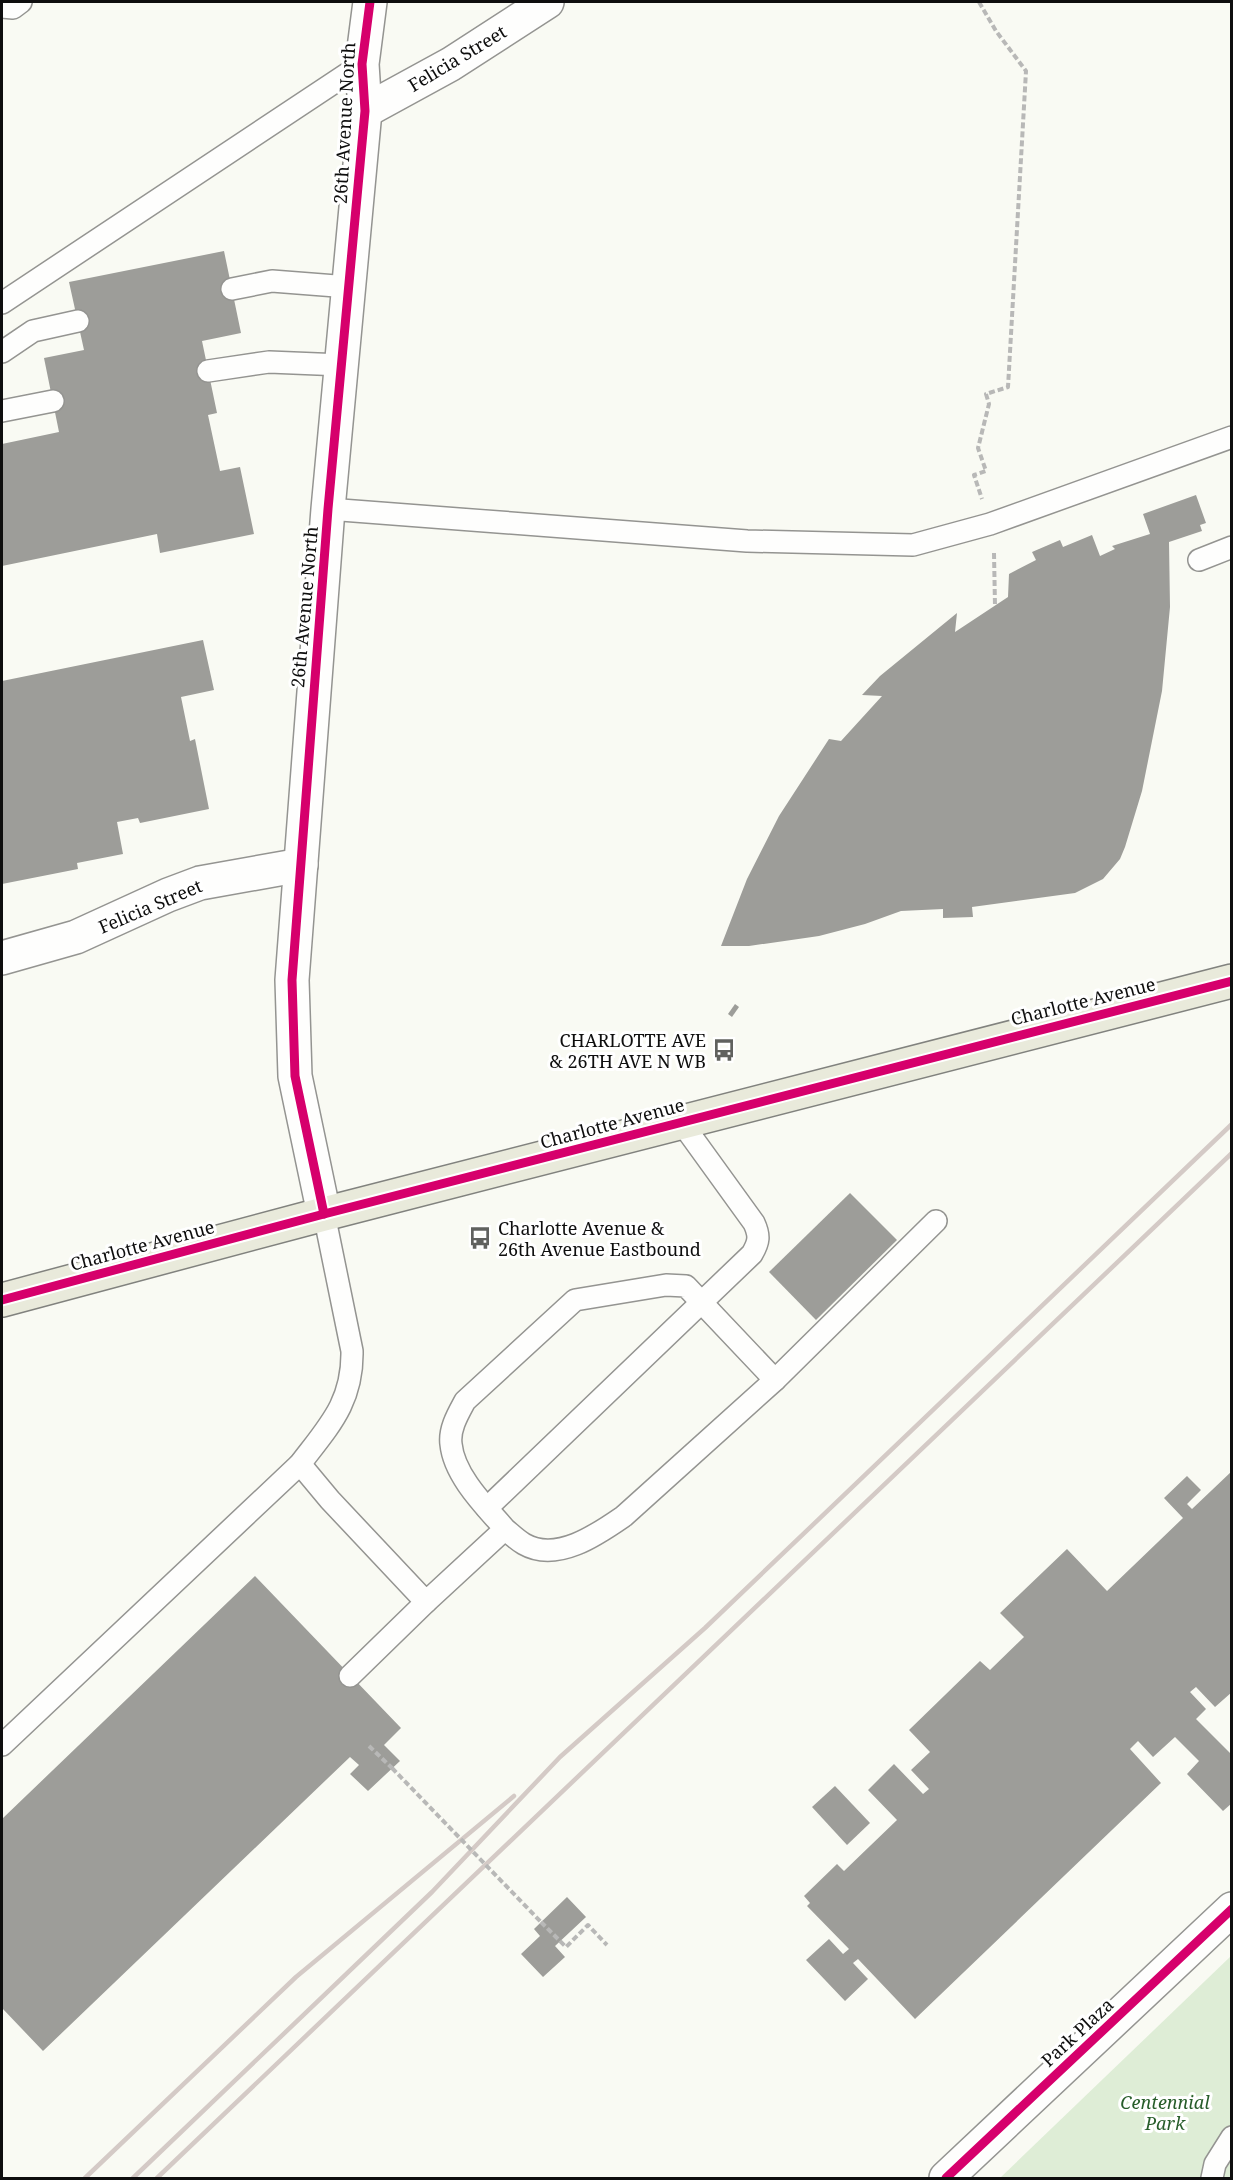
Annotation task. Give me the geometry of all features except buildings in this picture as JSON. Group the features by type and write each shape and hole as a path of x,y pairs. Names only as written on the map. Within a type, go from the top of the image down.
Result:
{"main road":[{"name":"Charlotte Avenue","path":"2,1300 324,1214 1232,981"}],"street":[{"name":"26th Avenue North","path":"324,1214 300,1108 293,1051 292,980 328,509 364,111 362,64 369,2"},
{"name":"Felicia Street","path":"364,111 451,64 547,2"},
{"name":"Felicia Street","path":"2,958 68,940 200,883 301,865"},
{"name":"Park Plaza","path":"946,2178 1232,1909"}],"lane":[{"path":"2,7 13,8 21,2"},
{"path":"2,303 362,64"},
{"path":"232,289 272,281 349,287"},
{"path":"2,352 33,331 78,321"},
{"path":"208,371 269,362 342,365"},
{"path":"2,411 53,401"},
{"path":"328,509 747,541 913,545 990,524 1232,437"},
{"path":"1199,560 1232,547"},
{"path":"487,1508 703,1302 752,1254 758,1244 759,1234 754,1223 681,1122"},
{"path":"2,1744 300,1464 340,1412 352,1368 349,1329 324,1214"},
{"path":"774,1380 686,1286 666,1285 575,1300 465,1401 454,1422 450,1443 458,1467 487,1508 525,1545 544,1551 583,1541 624,1516 774,1380 936,1221"},
{"path":"300,1464 330,1500 426,1602"},
{"path":"350,1676 506,1529"},
{"path":"1212,2178 1215,2164 1232,2137"}],"path":[{"path":"979,2 996,31 1026,71 1008,387 986,394 989,404 978,448 986,471 974,475 990,524 996,566 995,606"},
{"path":"369,1746 566,1947 588,1925 607,1945"}],"green space":[{"name":"Centennial Park","path":"1231,1956 1231,2178 1000,2178"}],"railway":[{"path":"133,2178 432,1892 560,1757 705,1628 1232,1124"},
{"path":"157,2178 1232,1153"},
{"path":"85,2178 296,1977 514,1796"}],"cycle path":[{"path":"324,1214 295,1076 292,980 328,509 365,111 362,64 370,2"},
{"path":"2,1300 324,1214 1232,981"},
{"path":"946,2178 1232,1909"}],"place":[{"name":"CHARLOTTE AVE & 26TH AVE N WB","path":"724,1050"},
{"name":"Charlotte Avenue & 26th Avenue Eastbound","path":"480,1238"}]}
